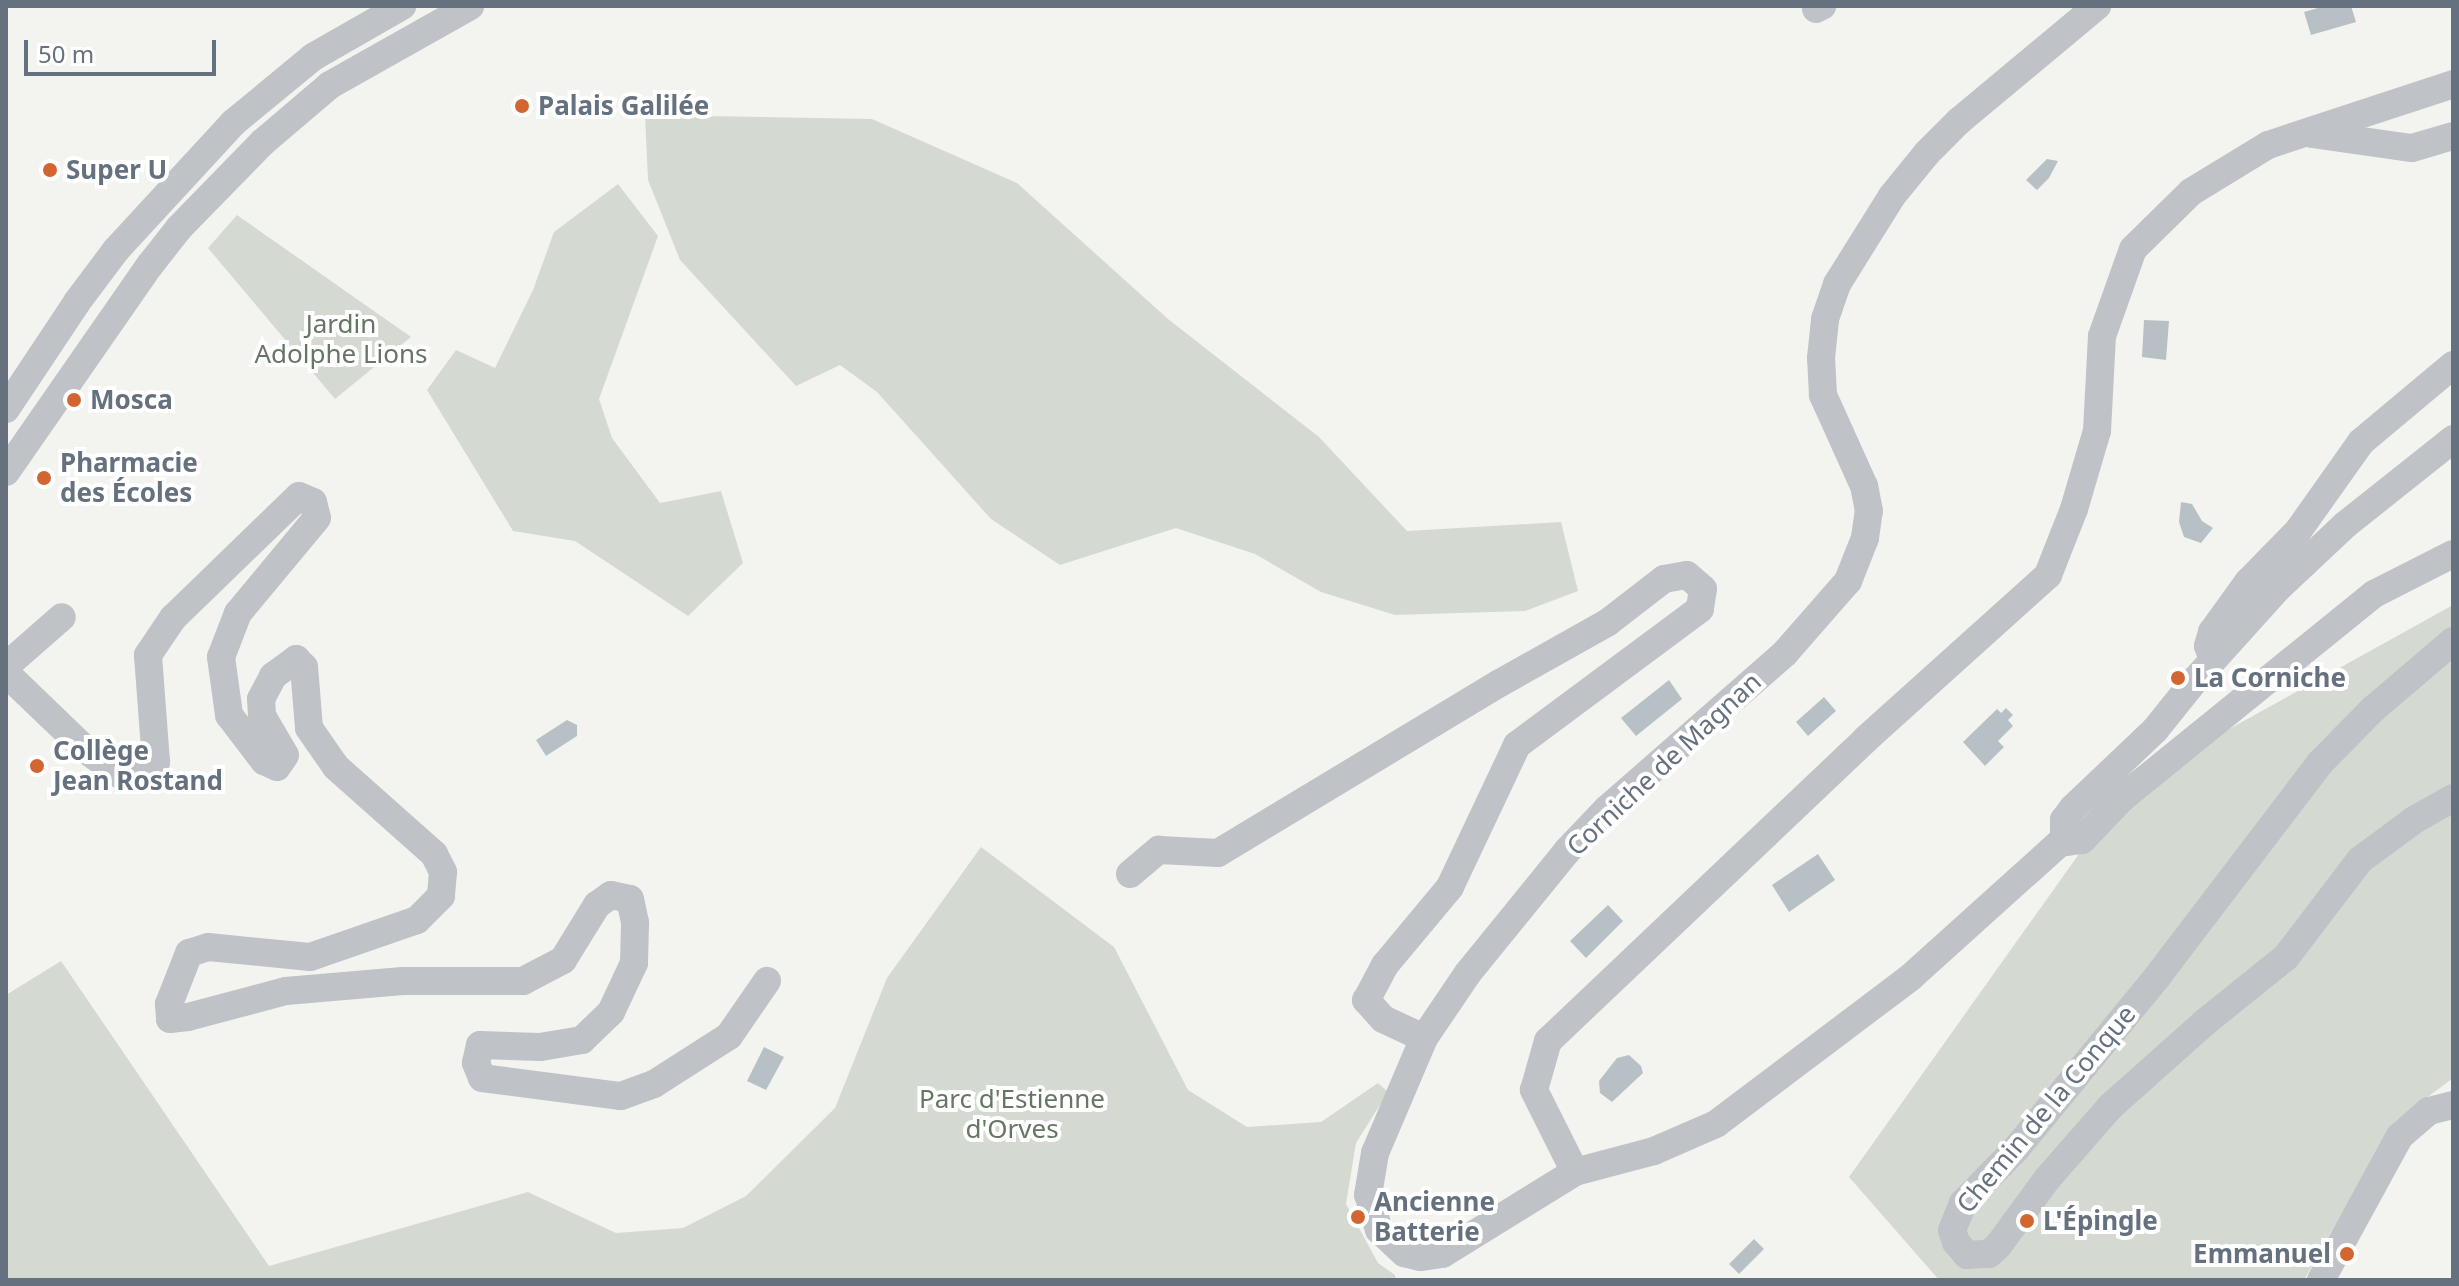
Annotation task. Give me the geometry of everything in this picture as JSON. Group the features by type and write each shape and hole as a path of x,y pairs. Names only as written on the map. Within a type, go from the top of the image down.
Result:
{"street":[{"path":"6,409 77,302 116,250 233,123 313,57 402,6"},
{"path":"6,472 150,265 179,228 263,142 330,85 470,6"},
{"name":"Corniche de Magnan","path":"2097,6 1959,121 1927,153 1892,196 1837,284 1825,319 1821,358 1823,395 1864,486 1869,511 1865,538 1848,581 1785,653 1607,809 1567,851 1468,973 1424,1038 1369,1176 1370,1212 1390,1242 1404,1253 1420,1257 1442,1254 1575,1172 1654,1151 1716,1124 1911,977 2064,839 2064,820 2073,808 2155,730 2213,659 2278,588 2345,525 2453,439"},
{"path":"1575,1172 1534,1090 1548,1041 1866,739 2048,575 2074,509 2097,431 2102,336 2133,249 2191,192 2268,145 2453,84"},
{"path":"2304,133 2412,148 2453,136"},
{"path":"2213,659 2208,646 2212,632 2248,582 2298,531 2361,442 2453,365"},
{"path":"6,673 86,750 122,776 147,775 156,762 148,655 173,618 299,496 313,502 317,518 238,613 221,657 229,715 264,761 277,767 285,755 262,716 261,699 273,676 296,659 304,667 309,728 336,767 434,854 443,872 441,896 417,920 310,957 208,947 189,953 169,1004 170,1019 286,991 403,981 523,981 563,960 597,905 611,895 630,899 635,923 634,963 611,1012 582,1040 540,1047 480,1045 476,1063 482,1078 621,1096 654,1084 729,1036 767,981"},
{"path":"2064,839 2073,843 2082,840 2122,798 2374,594 2453,554"},
{"path":"1130,874 1159,850 1218,853 1500,683 1607,623 1664,579 1687,575 1703,589 1700,609 1517,745 1450,887 1385,965 1366,1000 1383,1019 1424,1038"},
{"path":"6,666 62,617"},
{"name":"Chemin de la Conque","path":"2453,641 2355,725 2320,763 2148,988 2016,1149 1963,1203 1952,1230 1956,1242 1967,1255 1989,1254 1998,1246 2047,1179 2111,1106 2204,1023 2286,957 2360,860 2414,820 2453,798"},
{"path":"2321,1280 2400,1136 2429,1111 2453,1105"}],"green space":[{"path":"645,115 872,119 1017,183 1168,319 1319,437 1407,531 1561,522 1578,591 1525,611 1395,615 1321,592 1255,554 1176,528 1060,565 991,519 877,392 840,365 796,386 680,260 648,180"},
{"path":"618,184 658,236 599,399 612,438 660,503 721,491 743,563 688,616 575,541 513,531 427,390 456,350 495,368 533,290 554,232"},
{"name":"Jardin Adolphe Lions","path":"237,215 411,337 335,399 208,248"},
{"path":"2453,605 2453,1078 2392,1124 2304,1280 1939,1280 1849,1177 2128,785"},
{"name":"Parc d'Estienne d'Orves","path":"981,847 1114,947 1188,1090 1247,1127 1321,1122 1378,1083 1388,1092 1356,1143 1346,1204 1378,1263 1395,1275 1396,1280 6,1280 6,995 61,961 269,1266 528,1192 616,1233 683,1228 746,1196 835,1108 887,978"}],"shaded area":[{"path":"2325,6 2351,6 2356,22 2311,35 2304,12"},
{"path":"2047,159 2058,161 2049,178 2037,190 2026,180"},
{"path":"2144,320 2169,321 2166,360 2142,357"},
{"path":"2181,502 2192,504 2202,521 2213,528 2201,543 2184,537 2179,522"},
{"path":"1669,680 1682,699 1636,736 1621,718"},
{"path":"1824,697 1836,711 1808,736 1796,722"},
{"path":"2006,708 2013,715 2008,720 2013,726 1998,741 2004,747 1985,766 1963,742 1997,709 2001,713"},
{"path":"567,720 577,725 577,736 546,756 536,740"},
{"path":"1818,854 1835,880 1789,912 1772,885"},
{"path":"1608,905 1623,921 1586,958 1570,941"},
{"path":"764,1047 784,1057 766,1090 747,1081"},
{"path":"1629,1055 1641,1066 1643,1073 1612,1102 1600,1093 1599,1081 1617,1058"},
{"path":"1754,1239 1764,1249 1739,1274 1729,1264"}],"place":[{"name":"Palais Galilée","path":"522,106"},
{"name":"Super U","path":"50,170"},
{"name":"Mosca","path":"74,400"},
{"name":"Pharmacie des Écoles","path":"44,478"},
{"name":"La Corniche","path":"2178,678"},
{"name":"Collège Jean Rostand","path":"37,766"},
{"name":"Ancienne Batterie","path":"1358,1217"},
{"name":"L'Épingle","path":"2027,1221"},
{"name":"Emmanuel","path":"2347,1254"}]}
